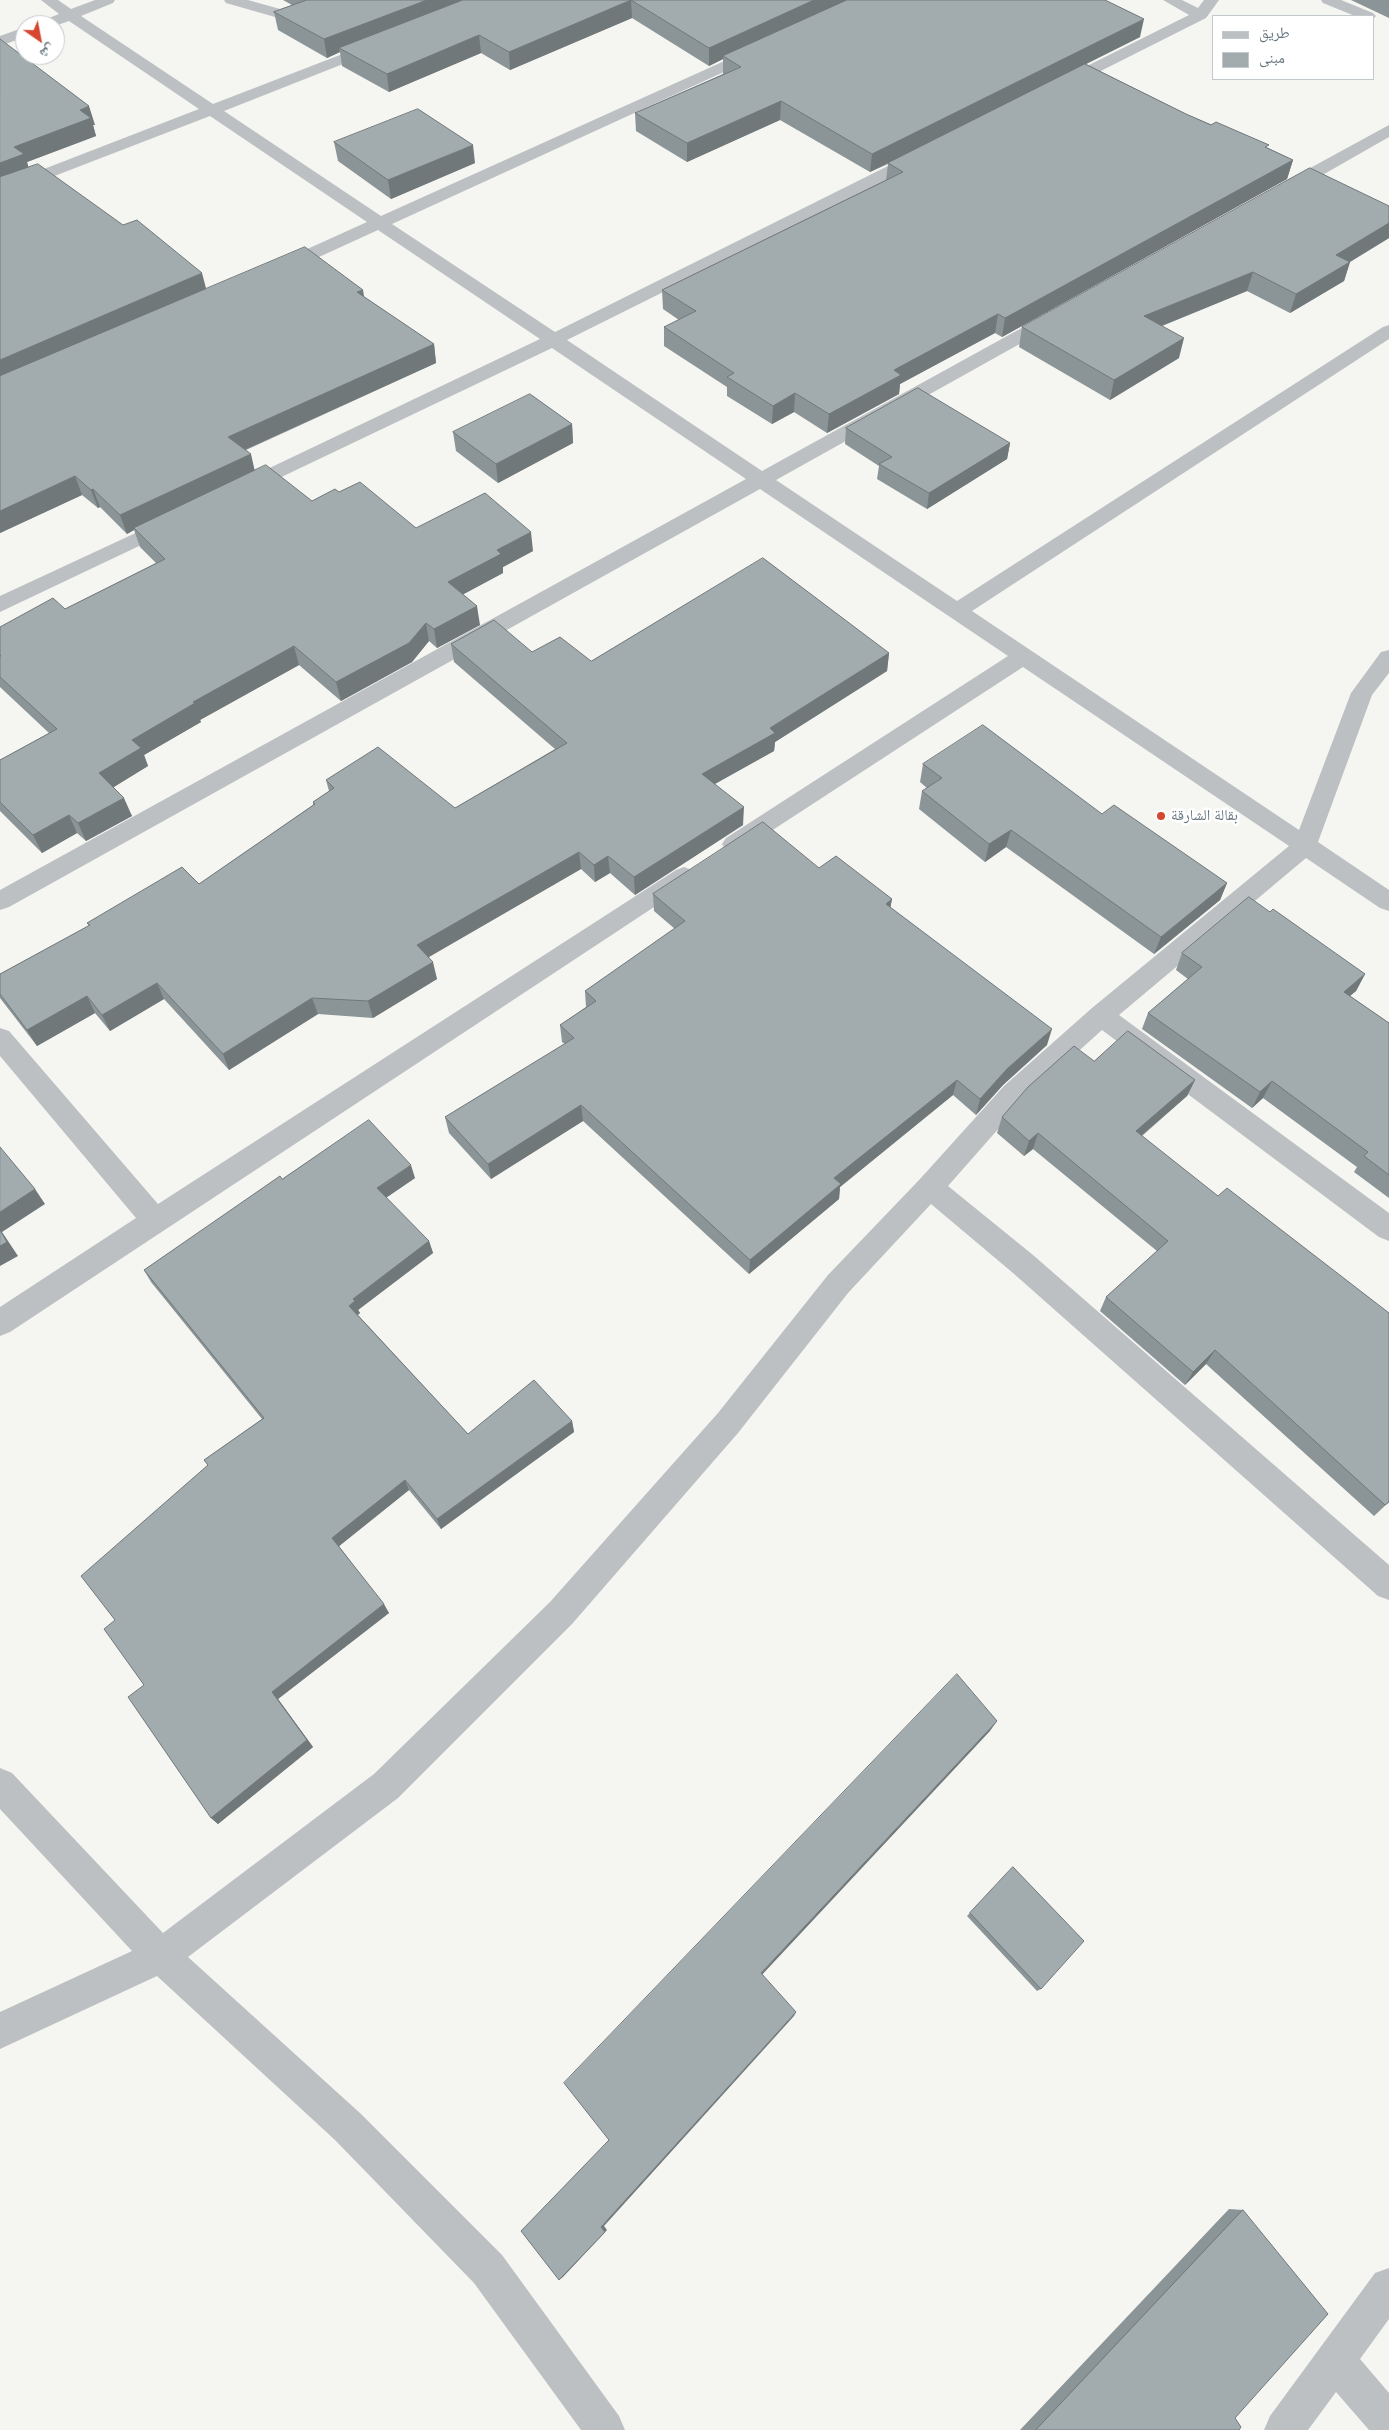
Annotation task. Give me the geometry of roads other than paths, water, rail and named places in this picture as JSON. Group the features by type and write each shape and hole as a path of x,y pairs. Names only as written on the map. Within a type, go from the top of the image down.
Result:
{"street":[{"path":"48,0 955,612 1389,902"},
{"path":"65,18 108,0"},
{"path":"231,0 275,12"},
{"path":"1170,0 1201,15"},
{"path":"1043,95 1201,15 1212,0"},
{"path":"1328,0 1364,15"},
{"path":"0,40 15,35"},
{"path":"0,192 387,42"},
{"path":"263,276 771,46"},
{"path":"1267,199 1389,130"},
{"path":"223,498 553,340 938,148"},
{"path":"0,901 1066,311"},
{"path":"955,612 1389,331"},
{"path":"0,605 187,515"},
{"path":"0,1323 155,1220 1023,657"},
{"path":"0,2031 161,1956 386,1786 561,1613 728,1423 838,1284 930,1187 1013,1094 1101,1016 1305,846 1362,693 1389,657"},
{"path":"1101,1016 1389,1230"},
{"path":"0,1038 155,1220"},
{"path":"930,1187 1023,1264 1389,1585"},
{"path":"0,1785 161,1956 348,2127 488,2269 606,2430"},
{"path":"1284,2430 1389,2287"},
{"path":"1335,2361 1389,2423"}],"place":[{"name":"بقالة الشارقة","path":"1161,816"}]}
